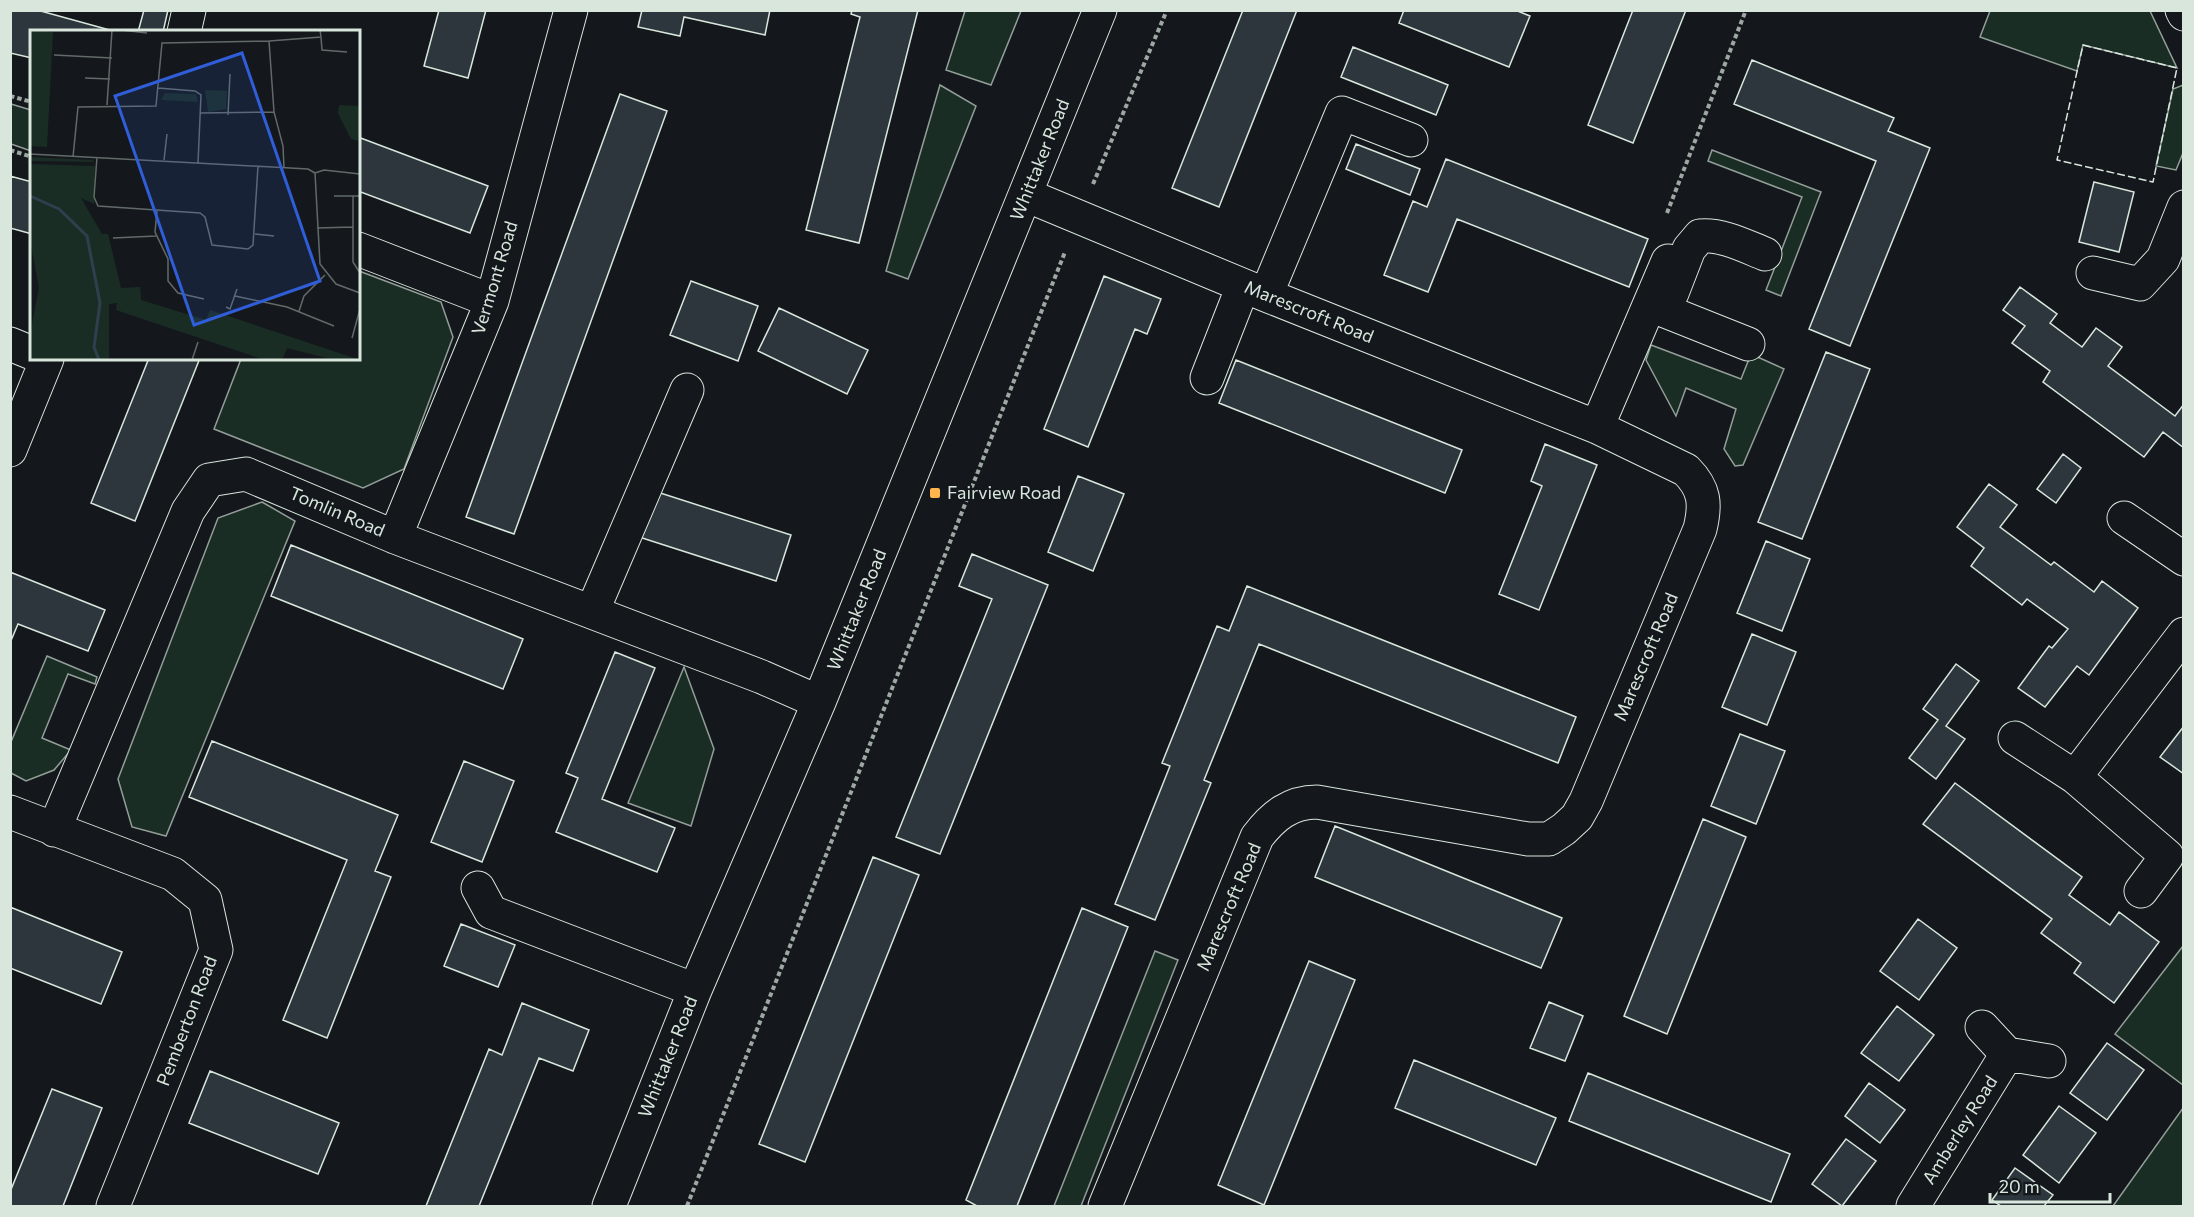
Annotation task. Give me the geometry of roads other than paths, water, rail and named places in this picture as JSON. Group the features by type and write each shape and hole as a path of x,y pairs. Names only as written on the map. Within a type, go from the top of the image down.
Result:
{"street":[{"path":"184,30 189,10"},
{"name":"Vermont Road","path":"395,537 492,301 571,10"},
{"name":"Whittaker Road","path":"609,1206 695,990 819,702 1100,10"},
{"path":"1207,378 1255,290 1342,113 1411,140"},
{"name":"Marescroft Road","path":"1026,195 1255,290 1597,427 1686,470 1701,490 1703,514 1695,540 1586,801 1577,817 1564,830 1548,839 1505,837 1317,802 1302,802 1271,820 1257,837 1114,1204"},
{"path":"2093,273 2140,284 2163,259 2184,207"},
{"path":"1597,427 1657,308 1689,249 1700,236 1720,237 1765,254"},
{"path":"360,250 492,301"},
{"path":"1657,308 1668,261"},
{"path":"1657,308 1748,344"},
{"path":"10,344 30,352"},
{"path":"10,450 47,360"},
{"path":"592,612 687,390"},
{"name":"Tomlin Road","path":"54,830 188,511 209,480 246,474 395,537 762,677 819,702"},
{"path":"2124,518 2184,560"},
{"path":"2075,777 2184,634"},
{"path":"2015,738 2075,777 2167,856 2141,891"},
{"name":"Pemberton Road","path":"10,812 173,874 206,900 216,950 123,1204"},
{"path":"478,888 491,912 695,990"},
{"path":"1982,1027 2007,1054 2049,1061"},
{"name":"Amberley Road","path":"1913,1206 2007,1054"}],"place":[{"name":"Fairview Road","path":"935,493"}]}
